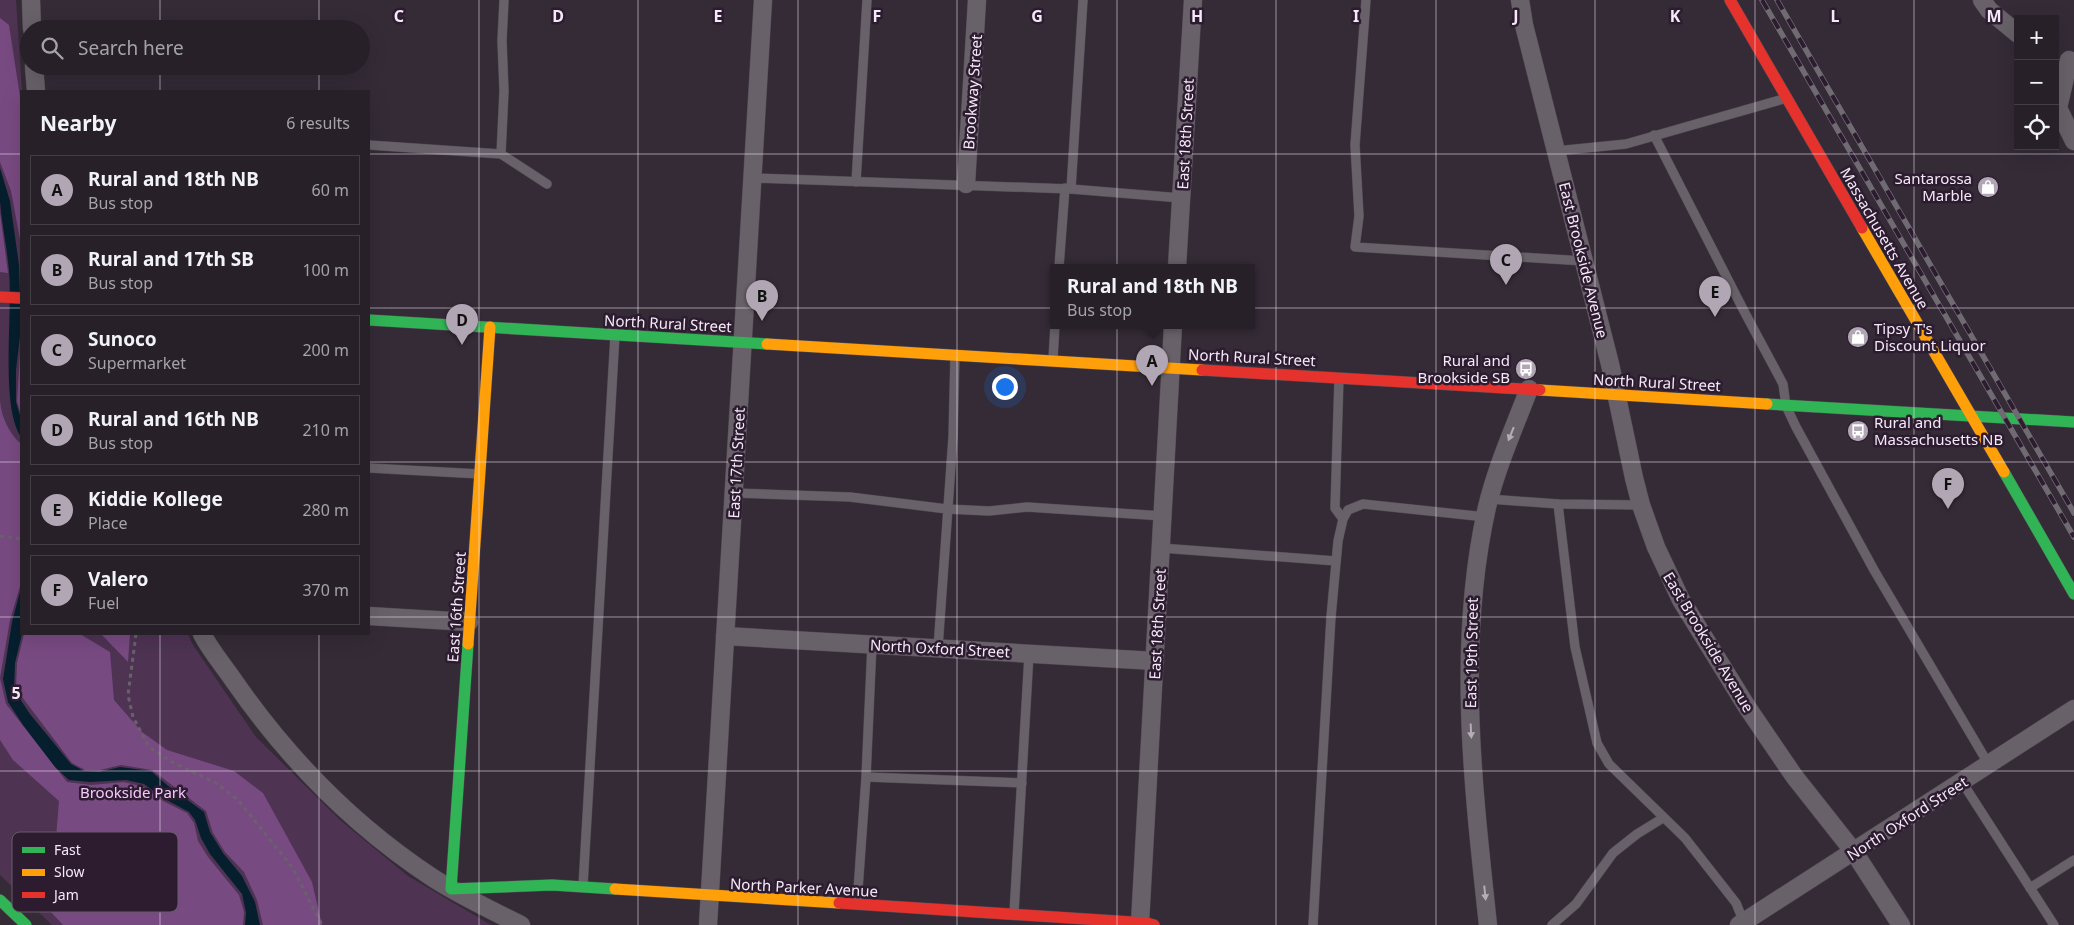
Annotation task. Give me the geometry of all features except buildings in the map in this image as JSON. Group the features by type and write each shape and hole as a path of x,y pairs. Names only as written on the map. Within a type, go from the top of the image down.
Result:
{"street":[{"path":"31,0 32,20"},
{"name":"East 17th Street","path":"708,925 763,0"},
{"path":"971,0 977,0"},
{"name":"Brookway Street","path":"966,184 977,0"},
{"name":"East 18th Street","path":"1176,264 1192,0"},
{"name":"East Brookside Avenue","path":"1520,0 1617,394 1641,505 1669,577 1690,615 1769,741 1854,852 1901,925"},
{"name":"Massachusetts Avenue","path":"1730,0 2074,594"},
{"path":"1982,0 1989,10 2014,31"},
{"path":"2066,59 2058,108 2074,141"},
{"path":"35,75 36,90"},
{"path":"0,297 20,298"},
{"name":"North Rural Street","path":"370,320 2074,422"},
{"name":"East 16th Street","path":"451,889 490,327"},
{"name":"East 18th Street","path":"1147,924 1154,661 1173,329"},
{"name":"East 19th Street","path":"1488,925 1477,815 1468,685 1473,582 1489,499 1504,450 1529,389"},
{"path":"370,616 469,622"},
{"path":"203,635 217,659 252,706 318,784 388,846 451,889 520,925"},
{"name":"North Oxford Street","path":"726,636 1154,661"},
{"name":"North Oxford Street","path":"1742,924 2074,709"},
{"name":"North Parker Avenue","path":"451,889 552,885 1147,924"},
{"path":"0,900 12,912"},
{"path":"12,912 26,925"}],"lane":[{"path":"501,154 504,91 502,41 504,0"},
{"path":"856,182 867,0"},
{"path":"1059,264 1068,189 1083,0"},
{"path":"1366,0 1355,145 1359,216 1355,248 1584,262"},
{"path":"1556,151 1626,144 1787,98"},
{"path":"1654,135 1744,313 1783,384 1785,404 1874,570 1988,765"},
{"path":"370,145 501,154 547,184"},
{"path":"752,178 966,184 1068,189 1181,198"},
{"path":"1053,360 1055,329"},
{"path":"583,887 616,334"},
{"path":"938,648 952,437 955,355"},
{"path":"1339,378 1335,508 1343,519"},
{"path":"370,468 480,474"},
{"path":"734,493 850,498 947,509 989,511 1027,507 1163,516"},
{"path":"1489,499 1558,504 1641,505"},
{"path":"1313,925 1330,636 1336,561 1343,519 1351,508 1363,504 1486,517"},
{"path":"1558,504 1575,647 1596,743 1609,764 1685,838 1736,903 1742,924"},
{"path":"1161,548 1336,561"},
{"path":"857,905 866,777 872,644"},
{"path":"1014,915 1029,654"},
{"path":"866,777 1022,783"},
{"path":"1962,782 2054,925"},
{"path":"1552,925 1576,904 1613,853 1637,834 1663,818"},
{"path":"2030,888 2074,860"}],"path":[{"path":"0,536 20,539"},
{"path":"136,635 128,695 133,717 149,747 172,762 216,783 238,800 292,867 322,925"}],"green space":[{"name":"Brookside Park","path":"0,0 16,0 22,90 20,90 20,635 188,635 193,645 256,737 340,820 408,876 491,925 52,925 38,912 178,912 178,832 12,832 12,887 0,875"},
{"path":"0,18 9,25 20,96 20,240 11,191 0,162"},
{"path":"0,213 8,273 0,272"},
{"path":"20,354 20,412 17,401"},
{"path":"0,400 6,424 20,443 20,586 10,620 0,678"},
{"path":"24,635 82,635 110,652 114,700 142,732 167,750 234,771 263,793 312,882 322,925 263,925 257,900 244,872 225,852 213,833 206,811 152,770 121,765 100,770 85,770 72,763 16,689 17,663"},
{"path":"102,635 130,635 128,662"},
{"path":"0,678 6,704 67,782 91,785 124,782 144,787 163,801 187,813 194,823 198,841 208,857 239,895 244,912 243,925 63,925 51,912 178,912 178,832 56,832 59,801 13,760 0,740"}],"water":[{"path":"0,168 10,201 19,265 20,336 16,370 16,402 20,416 20,434 11,404 9,382 10,289 0,202"},
{"path":"20,592 20,635 22,635 15,663 14,690 30,714 71,764 84,771 99,772 120,767 151,771 204,812 210,832 223,853 242,876 255,902 260,925 245,925 246,913 242,894 210,854 201,838 195,820 189,812 163,798 144,784 126,780 90,782 69,780 55,767 8,702 3,679 12,622"}],"railway":[{"path":"1762,0 2074,537"},
{"path":"1777,0 2074,513"}],"traffic: fast":[{"path":"370,320 767,344"},
{"path":"1767,404 2074,422"},
{"path":"2004,472 2074,594"},
{"path":"468,644 451,889 552,885 615,889"},
{"path":"0,900 12,912"},
{"path":"12,912 26,925"}],"traffic: slow":[{"path":"1862,228 2004,472"},
{"path":"468,644 490,327"},
{"path":"767,344 1202,370"},
{"path":"1540,390 1767,404"},
{"path":"615,889 839,903"}],"traffic: jam":[{"path":"1730,0 1862,228"},
{"path":"0,297 20,298"},
{"path":"1202,370 1540,390"},
{"path":"839,903 1147,923 1154,925"}],"place":[{"name":"Santarossa Marble","path":"1988,187"},
{"name":"Sunoco","path":"1506,285"},
{"name":"Kiddie Kollege","path":"1715,317"},
{"name":"Rural and 17th SB","path":"762,321"},
{"name":"Tipsy T's Discount Liquor","path":"1858,337"},
{"name":"Rural and 16th NB","path":"462,345"},
{"name":"Rural and Brookside SB","path":"1526,369"},
{"name":"Rural and 18th NB","path":"1152,386"},
{"name":"Rural and Massachusetts NB","path":"1858,431"},
{"name":"Valero","path":"1948,509"}]}
